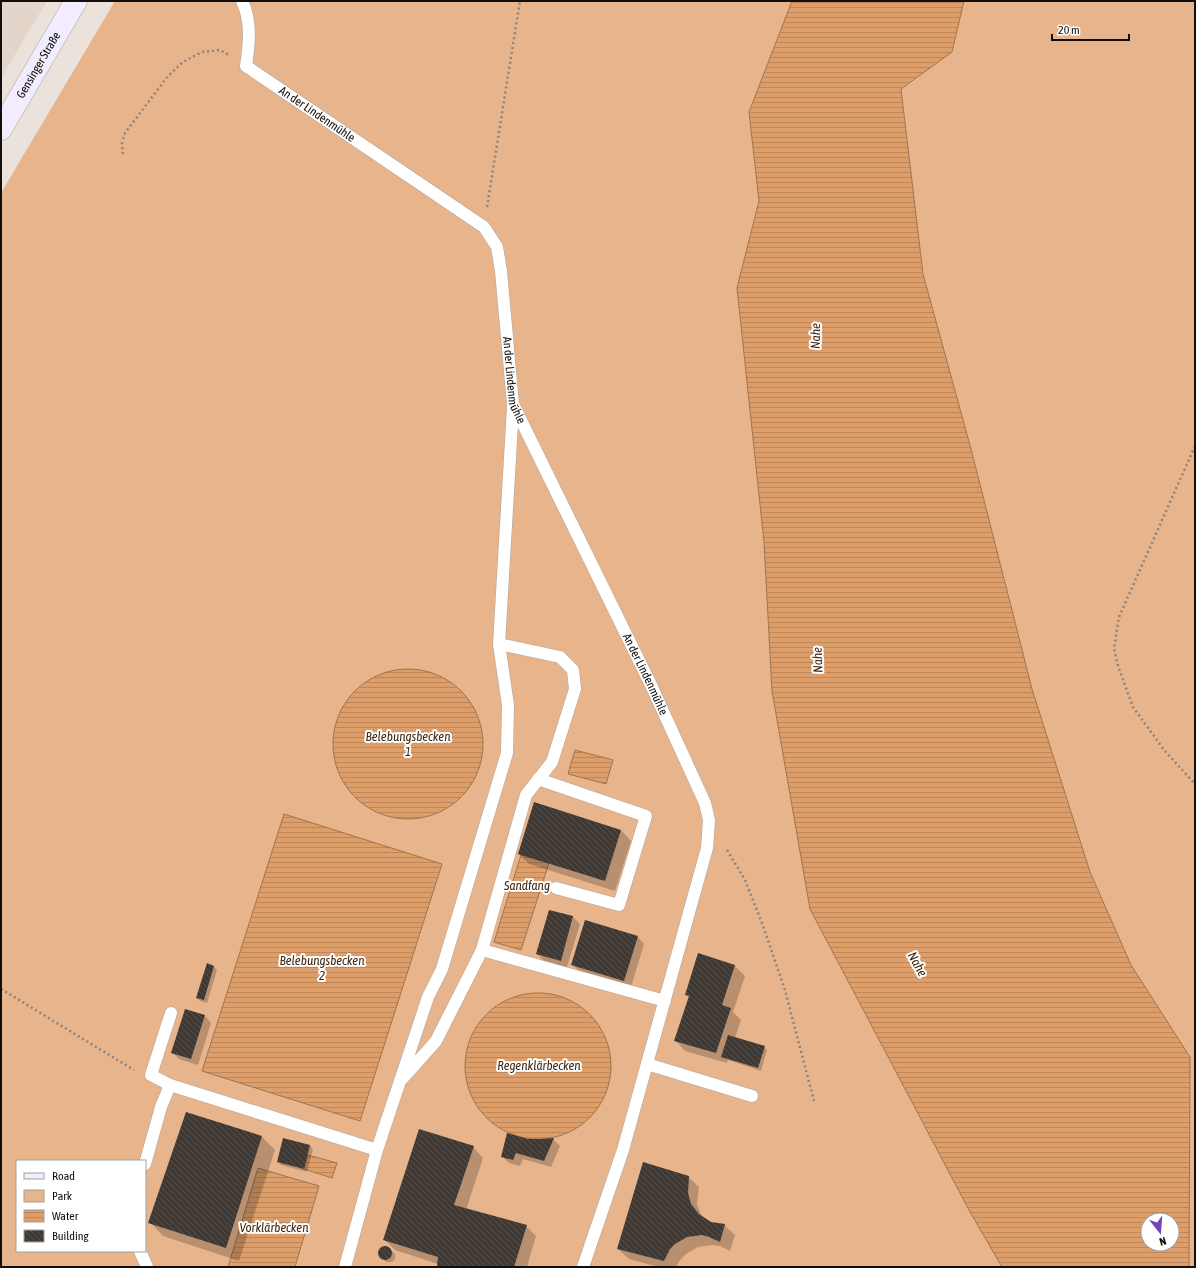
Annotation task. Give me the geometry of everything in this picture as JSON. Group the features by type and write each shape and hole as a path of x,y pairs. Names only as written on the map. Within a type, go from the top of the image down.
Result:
{"street":[{"name":"Gensinger Straße","path":"1,129 76,1"}],"lane":[{"path":"242,1 247,22 249,41 246,66"},
{"name":"An der Lindenmühle","path":"246,66 484,227 497,247 513,404 651,685 705,803 709,820 707,848 623,1150 584,1267"},
{"path":"345,1267 378,1150 400,1082 428,996 442,969 506,753 508,705 499,644 513,404"},
{"path":"400,1082 436,1041 482,950 526,795 552,762 575,689 573,670 560,657 499,644"},
{"path":"538,779 646,816 619,905 556,888"},
{"path":"482,950 665,1001"},
{"path":"171,1013 151,1075 170,1085 378,1150"},
{"path":"647,1064 752,1096"},
{"path":"146,1160 161,1106 170,1085"},
{"path":"140,1252 147,1267"}],"path":[{"path":"484,227 520,1"},
{"path":"123,154 122,143 125,132 168,76 183,62 202,52 220,50 246,66"},
{"path":"1195,446 1118,616 1114,648 1118,666 1133,707 1164,750 1195,784"},
{"path":"709,820 745,880 762,923 785,990 814,1101"},
{"path":"1,989 132,1070"}],"shaded area":[{"path":"1,1 47,1 1,78"}],"green space":[{"path":"115,1 792,1 749,112 759,201 737,288 764,542 772,691 810,909 970,1212 1002,1267 1,1267 1,193"},
{"path":"964,1 1195,1 1195,1267 1189,1267 1190,1057 1131,965 1090,872 1032,689 971,449 923,274 901,89 952,52"}],"water":[{"name":"Nahe","path":"792,1 964,1 952,52 901,89 923,274 971,449 1032,689 1090,872 1131,965 1190,1057 1189,1267 1002,1267 970,1212 810,909 772,691 764,542 737,288 759,201 749,112"},
{"name":"Belebungsbecken 1","path":"408,669 437,675 461,691 477,715 483,744 477,773 461,797 437,813 408,819 379,813 355,797 339,773 333,744 339,715 355,691 379,675"},
{"path":"575,750 613,760 606,784 568,774"},
{"name":"Belebungsbecken 2","path":"284,814 442,864 360,1121 202,1071"},
{"name":"Sandfang","path":"521,855 549,863 521,950 494,942"},
{"name":"Regenklärbecken","path":"531,993 545,993 573,1001 585,1009 595,1019 606,1038 610,1052 610,1080 603,1101 595,1113 585,1123 566,1134 545,1139 531,1139 503,1131 491,1123 481,1113 470,1094 465,1073 465,1059 473,1031 481,1019 491,1009 510,998"},
{"path":"308,1155 337,1163 332,1178 304,1169"},
{"name":"Vorklärbecken","path":"258,1168 319,1186 295,1267 228,1267"}],"building":[{"path":"534,802 621,830 605,881 518,854"},
{"path":"549,910 573,916 561,961 536,954"},
{"path":"585,920 638,936 624,981 571,965"},
{"path":"698,953 735,965 722,1005 731,1008 716,1053 674,1041 689,996 685,995"},
{"path":"207,963 214,966 204,1000 196,998"},
{"path":"185,1009 205,1015 191,1059 171,1053"},
{"path":"728,1035 765,1046 758,1068 721,1057"},
{"path":"186,1112 262,1136 226,1248 148,1223"},
{"path":"419,1129 474,1146 454,1205 527,1225 514,1267 441,1267 437,1266 438,1257 383,1240"},
{"path":"507,1133 528,1139 554,1138 544,1161 516,1153 513,1160 501,1157"},
{"path":"283,1138 310,1145 304,1169 277,1162"},
{"path":"643,1162 689,1176 688,1193 691,1204 699,1214 711,1222 725,1224 720,1242 702,1235 687,1237 675,1244 670,1249 664,1261 617,1249"},
{"path":"385,1246 390,1248 392,1253 390,1258 385,1260 380,1258 378,1253 380,1248"}]}
